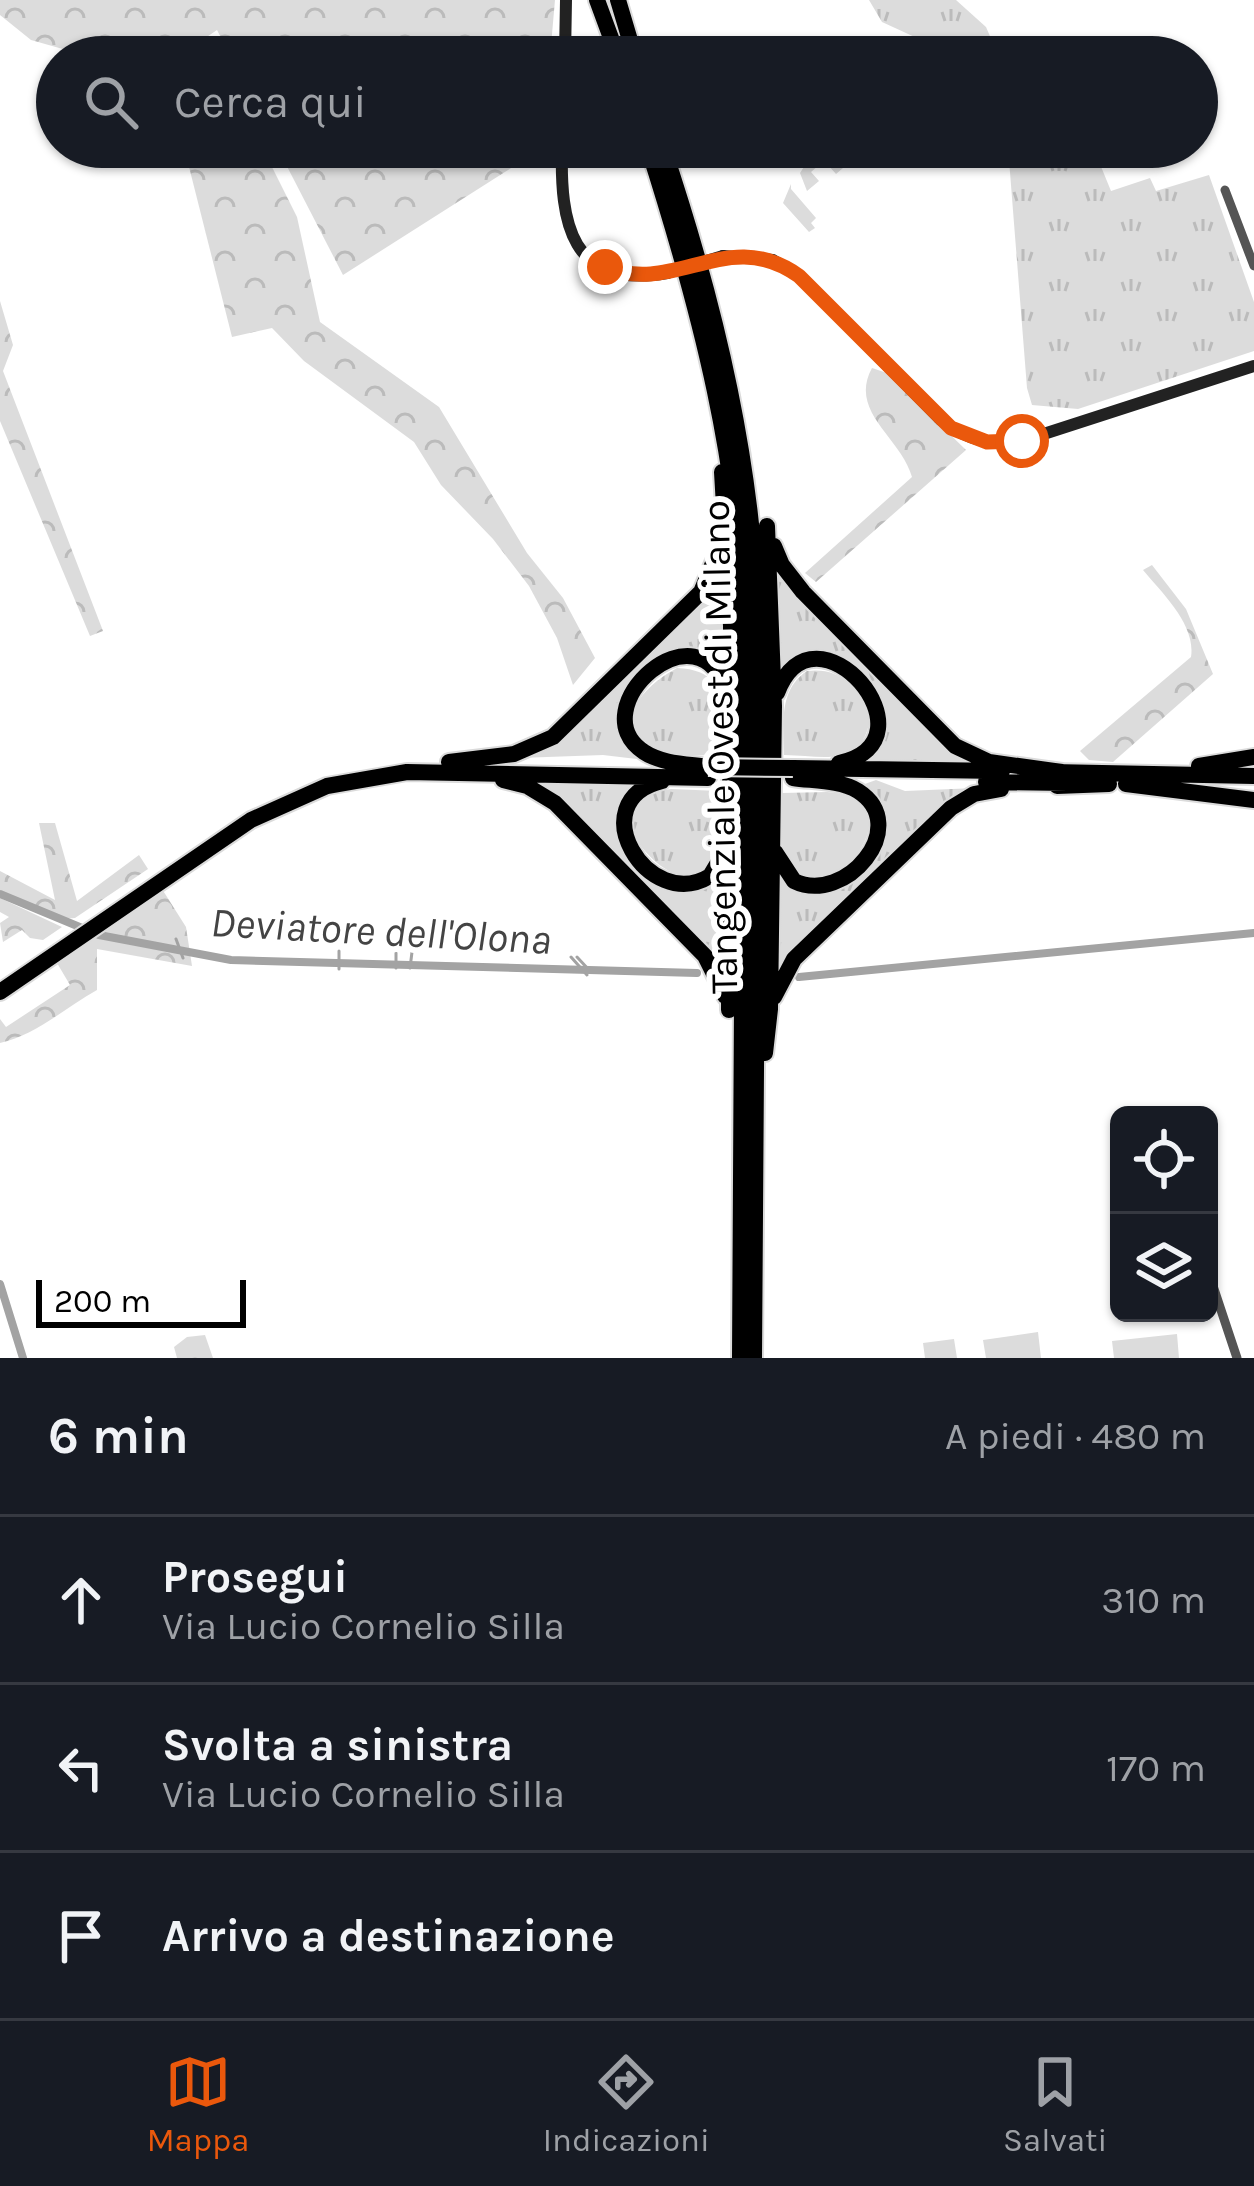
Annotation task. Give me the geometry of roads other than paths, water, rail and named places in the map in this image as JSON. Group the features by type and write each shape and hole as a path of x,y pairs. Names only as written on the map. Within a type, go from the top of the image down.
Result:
{"highway":[{"path":"597,0 610,36"},
{"path":"618,0 629,36"},
{"name":"Tangenziale Ovest di Milano","path":"654,168 698,311 719,404 733,478 743,592 740,1358"},
{"name":"Tangenziale Ovest di Milano","path":"669,168 718,330 755,536 759,640 754,1358"},
{"path":"719,404 731,612 729,1010"},
{"path":"746,466 782,565 802,592 955,746 989,762 1062,772"},
{"path":"756,1124 770,1009 774,706 766,526"},
{"path":"449,767 514,754 553,736 701,592 714,568 724,531"},
{"path":"708,772 656,758 638,748 625,724 627,705 638,684 658,664 689,656 715,668 730,706"},
{"path":"774,706 788,672 817,659 839,664 857,677 877,708 877,732 857,758 793,773"},
{"path":"1157,773 1254,757"},
{"path":"0,978 70,937 254,807 301,784 370,766 1254,776"},
{"path":"449,767 527,786 555,803 704,956 714,968 729,1010 741,1078"},
{"path":"708,772 641,789 623,818 626,838 646,867 664,880 683,885 710,876 729,838"},
{"path":"793,773 1254,786"},
{"path":"772,838 787,874 815,888 855,871 877,837 876,813 856,789 793,773"},
{"path":"770,1009 778,983 794,959 962,800 1013,787 1118,784 1254,800"},
{"path":"0,992 70,937"}],"street":[{"path":"565,36 566,0"},
{"path":"562,168 563,214 581,251 619,273 667,273 723,256 759,257 785,266 941,420 987,442 1022,441 1249,370"},
{"path":"1225,190 1254,266"},
{"path":"1218,1301 1237,1358"}],"waterway":[{"name":"Deviatore dell'Olona","path":"0,894 99,935 231,960 697,973"},
{"name":"Deviatore dell'Olona","path":"799,977 1254,933"},
{"name":"Deviatore dell'Olona","path":"176,939 183,958"},
{"name":"Deviatore dell'Olona","path":"339,951 339,969"},
{"path":"410,968 412,952"},
{"path":"396,953 396,968"},
{"name":"Deviatore dell'Olona","path":"571,957 587,975"},
{"path":"577,957 590,971"},
{"path":"0,1284 23,1358"}]}
